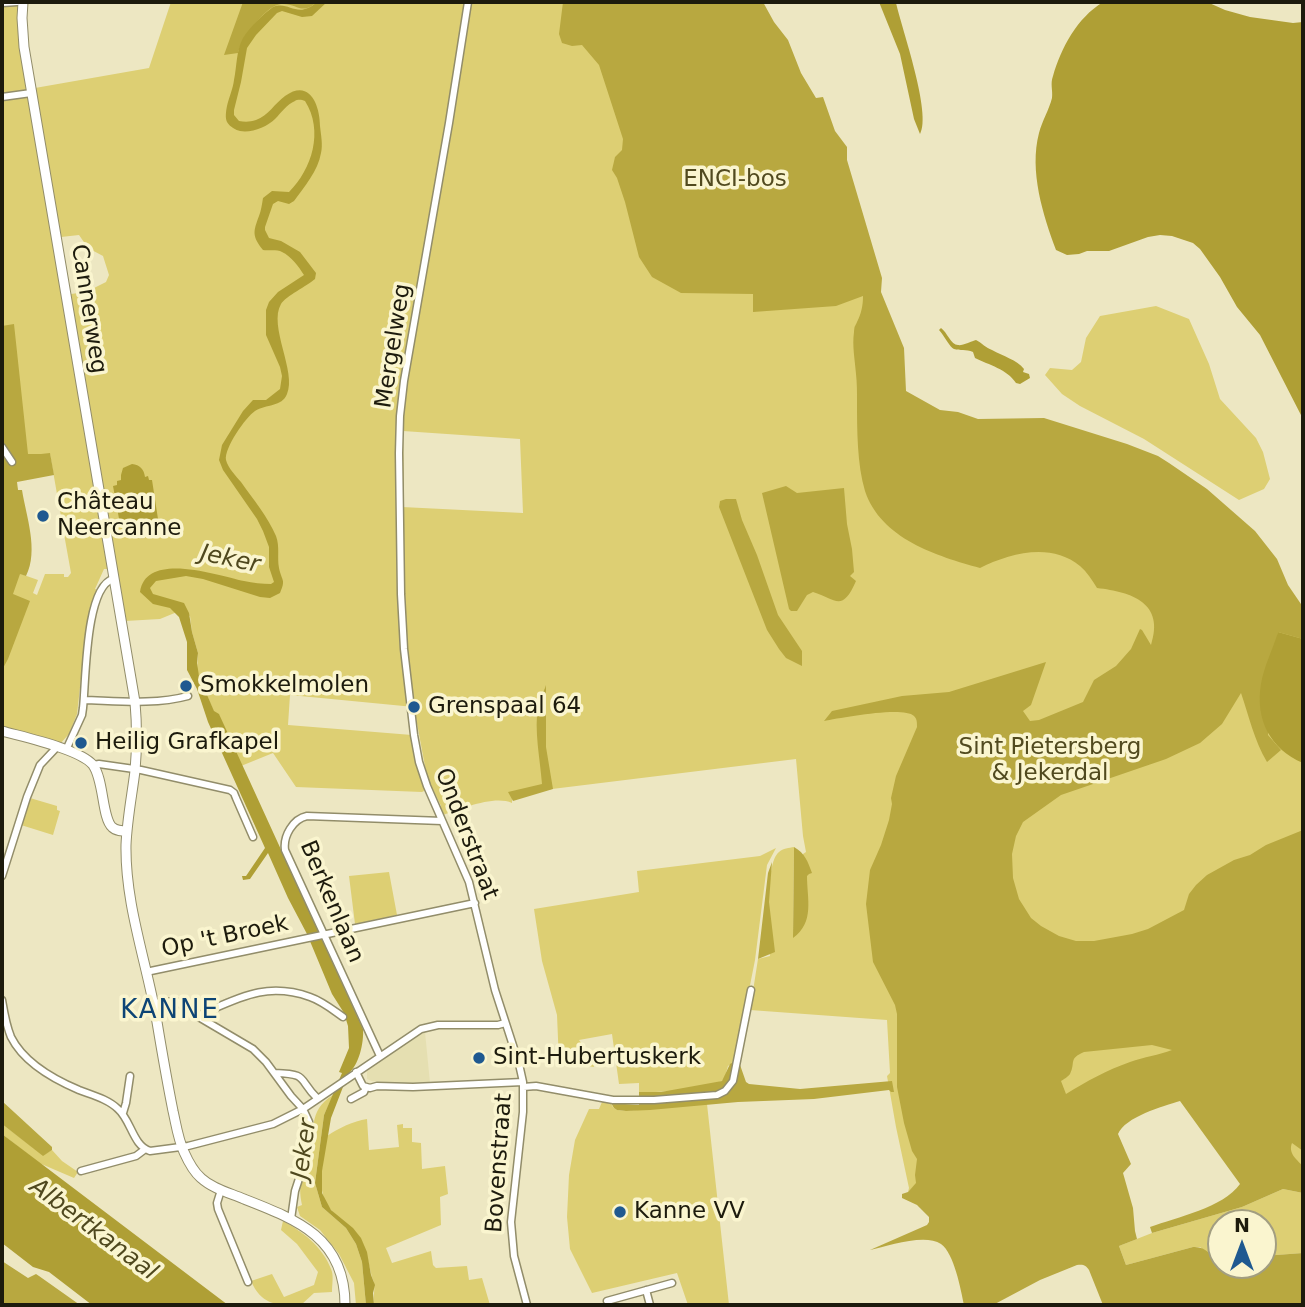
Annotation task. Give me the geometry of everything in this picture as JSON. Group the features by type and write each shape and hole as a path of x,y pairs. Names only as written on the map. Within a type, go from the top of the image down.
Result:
{"main road":[{"name":"Cannerweg","path":"23,2 22,30 31,93 135,702 135,769 127,831 131,903 182,1147 198,1175 210,1185 292,1219 305,1226 324,1243 339,1269 344,1285 345,1305"},
{"path":"2,731 83,757 93,765 101,785 109,824 116,829 127,831"}],"street":[{"path":"2,3 17,2"},
{"name":"Mergelweg","path":"410,698 401,594 400,416 468,2"},
{"path":"2,97 31,93"},
{"path":"2,447 12,463"},
{"path":"2,876 40,765 62,749 82,715 91,621 102,587 113,579"},
{"path":"84,700 135,702 188,696"},
{"name":"Onderstraat","path":"410,698 419,762 442,821 470,881 505,1023"},
{"path":"93,765 135,769 230,790 234,793 253,837"},
{"name":"Berkenlaan","path":"380,1056 285,850 285,841 295,822 307,816 442,821"},
{"name":"Op 't Broek","path":"146,972 475,903"},
{"path":"356,1072 366,1087 523,1085 613,1100 717,1095 725,1091 733,1081 751,989"},
{"path":"197,1016 263,990 312,997 343,1017"},
{"path":"2,1000 11,1037 23,1054 52,1077 109,1102 122,1113 140,1146 150,1151 182,1147 273,1124 303,1109 414,1033 430,1026 505,1023"},
{"path":"153,1003 176,1000 197,1016 253,1049 303,1109 309,1122 310,1136 295,1191 292,1219"},
{"name":"Bovenstraat","path":"505,1023 523,1085 523,1112 511,1222 514,1256 527,1305"},
{"path":"275,1073 302,1077 318,1099"},
{"path":"122,1113 130,1076"},
{"path":"351,1099 360,1095 366,1087"},
{"path":"81,1171 136,1156 144,1150"},
{"path":"221,1190 218,1209 247,1279"},
{"path":"607,1301 672,1283"},
{"path":"646,1290 650,1305"}],"shaded area":[{"path":"425,1032 430,1083 367,1079 367,1071"}],"green space":[{"name":"Sint Pietersberg & Jekerdal","path":"2,2 27,2 26,35 35,88 149,68 171,2 760,2 839,151 891,439 1303,633 1303,1185 1216,1093 1163,1103 914,1186 908,1192 887,1076 890,1073 887,1020 750,1010 758,959 770,956 771,870 774,859 781,851 794,847 793,937 803,854 806,852 796,759 552,789 512,798 512,803 487,802 443,815 427,777 414,707 290,695 288,725 412,735 426,790 296,787 273,753 241,766 197,671 198,653 190,616 177,612 160,619 125,621 115,569 104,569 95,589 98,590 91,621 88,622 77,714 69,734 59,745 2,727","holes":["79,235 88,248 103,256 109,275 106,282 86,292 71,294 61,237","403,431 520,439 523,513 402,507","50,454 57,494 60,496 58,499 63,528 66,530 64,534 71,573 68,577 64,577 64,574 45,574 37,595 33,593 38,580 21,574 18,490 14,480"]},
{"path":"243,2 317,2 303,9 287,4 275,6 255,24 238,53 224,55"},
{"name":"ENCI-bos","path":"563,2 763,2 788,40 801,73 816,98 823,97 835,131 847,147 847,160 882,278 881,292 904,348 906,391 940,410 958,412 978,419 1044,418 1158,456 1207,489 1255,531 1277,559 1288,585 1303,607 1303,639 1278,632 1268,735 1281,750 1267,762 1255,737 1241,693 1222,724 1200,743 1166,759 1061,795 1023,822 1012,854 1013,878 1019,899 1031,918 1059,936 1076,941 1094,941 1148,929 1184,910 1189,894 1207,875 1266,845 1303,830 1303,1151 1292,1143 1291,1150 1303,1166 1303,1193 1283,1189 1235,1209 1207,1209 1207,1217 1152,1233 1150,1227 1211,1206 1240,1184 1180,1101 1136,1117 1118,1134 1131,1164 1123,1173 1133,1208 1137,1239 1119,1246 1126,1265 1198,1247 1207,1252 1207,1279 1277,1279 1277,1255 1303,1253 1303,1305 1103,1305 1089,1270 1085,1266 1077,1265 1040,1280 993,1305 964,1305 950,1255 941,1244 916,1240 870,1250 929,1222 929,1217 917,1205 902,1198 902,1194 908,1192 916,1183 917,1159 904,1123 897,1087 897,1014 873,962 866,904 870,870 889,820 896,776 917,722 914,716 898,712 824,721 832,711 902,696 949,692 1046,662 1031,705 1023,711 1030,721 1039,720 1083,702 1094,680 1116,666 1131,649 1140,629 1151,645 1153,619 1142,602 1122,593 1097,588 1080,566 1056,554 1017,554 980,568 946,558 912,543 884,522 865,491 859,458 853,342 863,296 836,306 753,312 753,294 681,293 652,277 639,257 625,202 612,170 615,157 622,150 623,139 599,65 582,45 562,43 559,34","holes":["1152,1045 1172,1050 1135,1060 1089,1080 1066,1094 1061,1081 1070,1074 1074,1059 1079,1054"]},
{"path":"1156,306 1189,319 1209,364 1220,399 1256,438 1263,452 1270,479 1264,489 1239,500 1144,439 1080,406 1062,394 1045,375 1050,368 1072,370 1081,362 1086,338 1100,316"},
{"path":"14,324 28,454 50,453 54,475 17,482 18,490 22,490 32,544 30,566 26,576 20,574 13,594 30,601 2,670 2,326"},
{"path":"786,486 797,493 844,488 854,572 850,576 856,581 847,597 842,600 833,600 813,592 807,595 797,611 789,609 762,493"},
{"path":"736,499 778,615 802,651 802,666 786,658 767,630 719,507 720,501"},
{"path":"546,685 546,747 553,789 513,801 508,792 542,784 537,715"},
{"path":"30,798 57,806 60,811 53,835 21,825"},
{"path":"794,847 803,855 812,873 807,876 807,917 800,932 793,938"},
{"path":"776,848 767,865 755,960 735,1061 728,1066 724,1080 695,1088 659,1092 639,1092 639,1083 619,1084 612,1034 579,1040 592,1057 594,1067 559,1062 557,1015 542,961 534,909 639,892 637,871 760,856"},
{"path":"772,862 769,902 775,952 758,959 768,873"},
{"path":"389,872 397,915 355,924 349,876"},
{"path":"739,1062 749,1084 800,1089 892,1081 894,1092 889,1090 814,1099 626,1111 617,1110 611,1103 639,1105 639,1092 661,1092 722,1081 730,1064"},
{"path":"333,1095 324,1115 315,1183 322,1207 346,1228 356,1244 362,1262 366,1305 356,1305 354,1283 339,1254 320,1230 300,1216 297,1207 302,1205 301,1185 316,1115 319,1108"},
{"path":"2,1101 52,1147 52,1150 43,1156 2,1124"},
{"path":"602,1102 611,1103 615,1109 626,1111 707,1104 729,1305 688,1305 677,1273 592,1293 570,1249 567,1217 569,1175 575,1140 589,1109 599,1109"},
{"path":"367,1119 369,1150 399,1147 397,1125 403,1124 403,1128 412,1128 412,1142 421,1143 422,1169 445,1166 448,1194 440,1197 441,1225 386,1248 392,1263 431,1251 436,1268 467,1266 469,1280 482,1278 490,1305 374,1305 374,1283 364,1246 356,1232 326,1203 321,1185 327,1136 346,1125"},
{"path":"2,1124 43,1155 52,1150 78,1172 74,1178 39,1163 2,1134"},
{"path":"1283,1189 1303,1193 1303,1253 1277,1255 1277,1209 1235,1209"},
{"path":"1207,1217 1207,1253 1200,1247 1193,1247 1126,1265 1119,1246"},
{"path":"283,1221 304,1235 323,1254 332,1271 332,1292 314,1293 301,1305 285,1305 265,1300 255,1289 251,1281 272,1274 284,1297 314,1285 318,1272 297,1244 281,1230"},
{"path":"2,1261 28,1278 36,1274 80,1305 2,1305"}],"water":[{"path":"317,2 327,2 312,16 302,17 282,11 277,13 256,35 247,48 234,110 239,121 254,121 264,116 285,96 301,90 312,97 320,118 322,150 314,172 294,201 289,204 278,201 273,204 265,227 269,238 281,241 300,252 316,273 315,279 281,304 278,313 288,374 287,394 281,401 251,414 236,433 226,455 228,466 260,508 276,536 283,585 280,593 270,598 186,576 156,581 150,588 153,594 184,603 189,613 198,653 199,676 214,711 219,714 363,1029 358,1059 348,1074 331,1118 322,1171 322,1193 331,1210 361,1238 375,1285 374,1305 366,1305 362,1262 356,1244 346,1228 322,1207 315,1183 324,1115 342,1073 339,1072 349,1048 348,1026 344,1013 332,994 268,853 250,879 243,880 242,876 246,876 265,848 187,670 187,642 179,617 170,608 153,604 140,592 145,579 155,572 169,569 202,571 254,583 274,582 269,567 269,547 263,531 219,460 222,445 243,411 253,400 266,400 280,389 280,367 266,335 266,310 278,292 304,275 285,254 263,250 255,237 255,230 263,198 272,191 289,192 304,172 313,149 314,125 305,101 301,100 289,104 268,125 249,131 231,127 226,120 226,112 239,48 249,30 273,7 284,6 299,10"},
{"path":"879,2 896,3 919,91 923,124 920,134 914,119 900,54"},
{"path":"1103,2 1207,2 1250,17 1303,22 1303,419 1260,335 1237,307 1200,249 1193,243 1160,235 1109,251 1067,255 1056,250 1039,193 1036,148 1052,98 1053,76 1065,44 1085,16"},
{"path":"941,328 956,344 962,345 976,340 1018,363 1030,378 1020,384 1016,383 1003,371 975,358 973,352 954,349 939,330"},
{"path":"132,464 139,466 145,477 148,476 149,480 152,480 158,519 154,520 149,533 142,539 133,537 128,527 124,528 123,524 120,524 113,486 121,480 123,468"},
{"path":"1278,632 1303,639 1303,763 1291,757 1274,741 1267,731 1260,709 1262,677"},
{"name":"Albertkanaal","path":"2,1134 228,1305 92,1305 49,1272 33,1267 2,1243"}],"place":[{"name":"Château Neercanne","path":"43,516"},
{"name":"Smokkelmolen","path":"186,686"},
{"name":"Grenspaal 64","path":"414,707"},
{"name":"Heilig Grafkapel","path":"81,743"},
{"name":"Sint-Hubertuskerk","path":"479,1058"},
{"name":"Kanne VV","path":"620,1212"}],"district":[{"name":"KANNE","path":"170,1011"}],"water label":[{"name":"Jeker","path":"230,560"},
{"name":"Jeker","path":"305,1149"}]}
